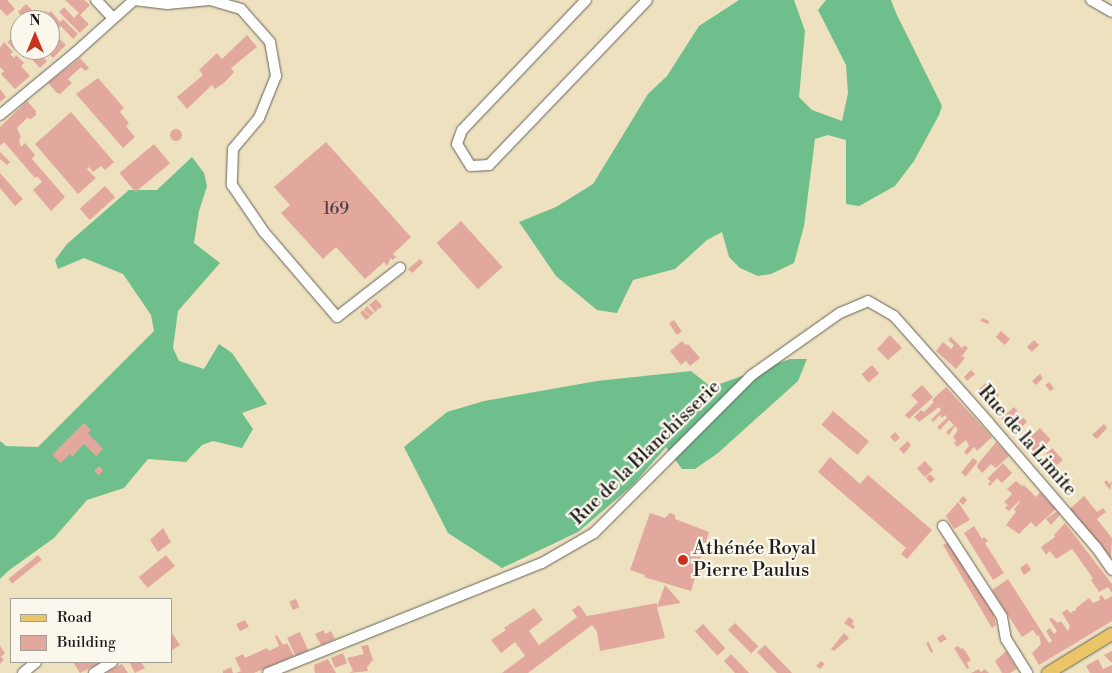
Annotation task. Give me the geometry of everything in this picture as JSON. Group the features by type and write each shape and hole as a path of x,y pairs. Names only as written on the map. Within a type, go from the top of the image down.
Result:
{"main road":[{"path":"1048,673 1112,634"}],"street":[{"path":"96,0 113,18"},
{"path":"0,115 134,0 167,4 210,0 241,9 270,42 276,76 259,118 233,149 232,185 264,232 337,317 400,268"},
{"path":"586,0 462,130 457,144 471,166 489,166 647,0"},
{"path":"1091,0 1098,6 1112,12"},
{"name":"Rue de la Blanchisserie","path":"268,673 542,562 594,533 752,375 840,313 868,301 894,316 914,338"},
{"name":"Rue de la Limite","path":"914,338 1096,547 1112,570"},
{"path":"944,526 1002,617 1006,640 1027,673"},
{"path":"23,673 35,663"},
{"path":"94,673 110,663"}],"green space":[{"path":"739,0 794,0 805,31 799,97 812,110 842,121 848,93 846,65 818,10 826,0 891,0 942,106 939,115 914,161 895,186 859,206 846,204 846,140 828,135 815,139 804,226 794,263 771,274 758,276 740,268 729,257 722,232 707,240 675,269 633,280 617,313 597,310 556,276 519,222 556,207 593,184 648,94 667,76 699,26"},
{"path":"192,157 204,173 207,186 199,211 194,243 220,263 178,311 173,348 179,361 204,369 219,344 232,353 267,404 242,413 253,429 242,448 213,441 202,445 186,462 148,459 124,488 87,500 54,538 8,571 0,579 0,441 6,446 38,447 154,331 151,315 123,274 84,258 58,269 55,260 67,244 129,190 157,190"},
{"path":"790,359 807,359 798,381 718,453 695,469 682,469 666,447 633,485 578,532 502,568 448,533 404,447 447,412 484,401 597,381 691,371 711,387"}],"building":[{"path":"0,0 7,0 15,9 10,10 10,13 7,16 0,9"},
{"path":"65,0 84,0 90,5 80,15 89,24 80,33 60,11 64,7 74,18 79,13"},
{"path":"26,4 32,10 20,10"},
{"path":"63,19 78,34 73,39 61,26 60,22"},
{"path":"247,35 257,47 231,68 234,72 225,82 215,89 212,85 187,109 177,97 203,75 199,70 217,53 222,59"},
{"path":"60,39 66,45 60,51"},
{"path":"4,42 10,49 10,60 21,60 24,63 21,66 30,76 15,89 1,74 4,71 0,67 0,48"},
{"path":"80,58 89,68 85,71 81,67 68,79 72,83 60,94 57,93 48,83"},
{"path":"32,60 47,61 40,68"},
{"path":"98,78 124,108 120,112 129,123 126,126 135,137 123,148 76,94"},
{"path":"0,89 6,97 0,102"},
{"path":"27,101 36,111 36,115 31,119 27,118 17,128 21,137 19,139 21,147 25,143 35,155 32,159 65,197 51,211 33,190 42,182 37,176 35,178 4,142 0,146 0,127"},
{"path":"71,112 114,162 105,170 101,166 93,172 89,167 87,169 96,178 78,194 35,144"},
{"path":"176,129 182,135 176,141 170,135"},
{"path":"326,142 411,237 393,254 396,257 393,260 391,258 387,266 384,262 365,279 336,247 323,259 281,213 290,205 274,187"},
{"path":"154,144 170,163 136,192 120,173"},
{"path":"0,152 10,162 7,165 0,159"},
{"path":"0,173 23,199 15,206 0,188"},
{"path":"105,186 115,197 90,220 80,209"},
{"path":"461,221 502,267 478,289 436,243"},
{"path":"420,259 423,263 412,273 408,269"},
{"path":"376,299 382,306 379,309 375,305 378,309 375,312 369,305"},
{"path":"367,306 374,313 370,316 364,310"},
{"path":"363,310 370,317 366,320 360,313"},
{"path":"982,318 989,321 988,324 980,321"},
{"path":"674,320 682,332 677,335 669,323"},
{"path":"1001,331 1010,339 1005,345 996,337"},
{"path":"890,335 902,348 888,360 877,349"},
{"path":"951,337 962,348 965,345 968,348 962,356 965,358 956,369 936,351 943,342 951,349 954,345 948,340"},
{"path":"1034,340 1039,345 1032,352 1027,347"},
{"path":"682,341 686,345 688,344 700,358 690,366 686,361 681,365 670,351"},
{"path":"872,365 879,373 869,382 861,374"},
{"path":"971,370 975,374 967,381 964,377"},
{"path":"1040,374 1043,378 1036,385 1032,381"},
{"path":"987,382 999,395 990,404 977,391"},
{"path":"1049,382 1054,388 1050,391 1045,385"},
{"path":"922,385 933,397 909,419 905,415 918,402 911,395"},
{"path":"946,387 992,437 977,451 974,447 967,455 964,452 969,446 966,440 957,447 954,443 956,441 953,437 958,430 955,426 949,435 946,432 954,425 949,420 940,430 937,427 947,418 945,415 942,418 940,415 933,422 931,420 941,410 939,407 919,422 914,417 921,410 924,412 934,402 932,400"},
{"path":"1014,407 1027,422 1014,433 1001,418"},
{"path":"833,411 869,441 857,455 821,425"},
{"path":"84,423 91,430 88,433 103,449 96,456 84,444 72,457 70,454 61,463 52,455"},
{"path":"1104,424 1107,428 1097,439 1092,435"},
{"path":"1040,428 1051,440 1036,454 1025,442"},
{"path":"895,432 900,438 895,442 890,437"},
{"path":"908,441 911,445 904,454 899,449"},
{"path":"996,442 1009,456 996,468 991,464 982,473 977,467 978,464"},
{"path":"1052,448 1063,460 1053,469 1042,457"},
{"path":"830,457 860,484 868,475 932,530 907,559 901,554 906,548 818,472"},
{"path":"973,458 978,462 966,477 961,473"},
{"path":"925,461 933,470 925,477 917,468"},
{"path":"1003,463 1012,473 1002,483 997,478 990,486 988,484 991,481 987,479"},
{"path":"99,466 103,470 98,475 94,471"},
{"path":"930,474 935,479 931,483 926,478"},
{"path":"1107,480 1109,484 1112,481 1110,490 1104,482"},
{"path":"1016,481 1022,486 1024,485 1036,497 1040,492 1056,509 1036,527 1031,522 1019,534 1006,525 1016,512 1014,509 1020,502 1009,511 1005,508 1008,505 1004,502 1012,494 1007,489"},
{"path":"963,496 967,500 963,505 959,501"},
{"path":"1084,496 1097,512 1103,508 1106,512 1097,519 1112,538 1111,558 1070,509"},
{"path":"958,502 970,520 954,529 946,516"},
{"path":"1057,511 1060,515 1051,525 1046,519"},
{"path":"650,513 665,518 670,513 675,515 675,519 709,532 691,591 644,577 645,575 630,570"},
{"path":"1065,523 1112,584 1112,593 1108,587 1099,592 1091,580 1093,578 1072,549 1056,559 1050,551 1046,555 1041,547 1055,537 1054,535"},
{"path":"974,526 982,539 984,537 988,541 985,543 1004,573 993,580 964,533"},
{"path":"163,528 171,542 158,552 150,540"},
{"path":"951,541 993,611 996,625 992,628 943,545"},
{"path":"38,555 42,560 12,584 8,579"},
{"path":"166,555 175,566 148,588 139,577"},
{"path":"1027,563 1031,570 1024,575 1020,568"},
{"path":"1008,579 1049,643 1052,641 1046,631 1050,628 1054,634 1057,631 1049,619 1052,618 1058,623 1061,621 1068,631 1070,626 1062,613 1067,609 1070,613 1075,610 1076,612 1076,608 1089,598 1093,603 1100,600 1099,597 1102,595 1105,600 1112,596 1112,621 1039,665 1032,653 1041,644 1039,635 1037,636 1033,630 1022,637 992,590"},
{"path":"665,585 681,603 657,607"},
{"path":"296,599 299,607 293,610 289,602"},
{"path":"657,603 665,638 600,651 597,632 592,625 528,673 502,673 525,656 515,642 501,653 491,640 506,630 504,628 534,608 543,620 529,631 539,645 577,617 572,610 579,605 587,616"},
{"path":"849,617 854,621 852,624 855,627 853,629 844,623"},
{"path":"245,620 249,627 240,631 236,624"},
{"path":"735,623 758,646 751,653 728,630"},
{"path":"703,624 726,648 717,656 695,632"},
{"path":"324,630 325,634 331,631 335,639 321,645 315,634"},
{"path":"300,632 308,650 295,656 287,638"},
{"path":"844,633 849,638 834,651 831,649"},
{"path":"172,634 180,645 172,650"},
{"path":"943,634 947,639 940,643 937,638"},
{"path":"277,635 283,645 287,643 294,656 254,673 236,673 241,671 235,658 243,654 245,658 267,648 269,651 279,646 275,636"},
{"path":"929,642 933,652 931,653 926,643"},
{"path":"368,645 373,660 367,667 368,671 349,673 353,671 347,658 364,654 361,646"},
{"path":"765,645 792,673 777,673 757,652"},
{"path":"0,646 5,653 1,657 4,660 0,664"},
{"path":"958,646 961,649 963,648 971,660 967,663 969,668 967,669 954,648"},
{"path":"1006,651 1017,669 1010,673 1002,673 995,661"},
{"path":"1112,651 1112,663 1104,655"},
{"path":"343,653 347,663 335,668 331,658"},
{"path":"731,654 749,673 735,673 724,661"},
{"path":"328,659 336,673 315,673 314,665"},
{"path":"1098,659 1103,669 1112,665 1112,673 1090,673 1086,666"},
{"path":"821,661 825,664 820,669 816,666"},
{"path":"74,663 100,663 80,673"},
{"path":"130,663 142,663 145,668 135,673"},
{"path":"122,664 128,673 107,673 111,670"},
{"path":"231,667 233,673 223,673 223,671"},
{"path":"979,669 981,672 985,669 989,673 971,673"}],"place":[{"name":"Athénée Royal Pierre Paulus","path":"683,560"}]}
